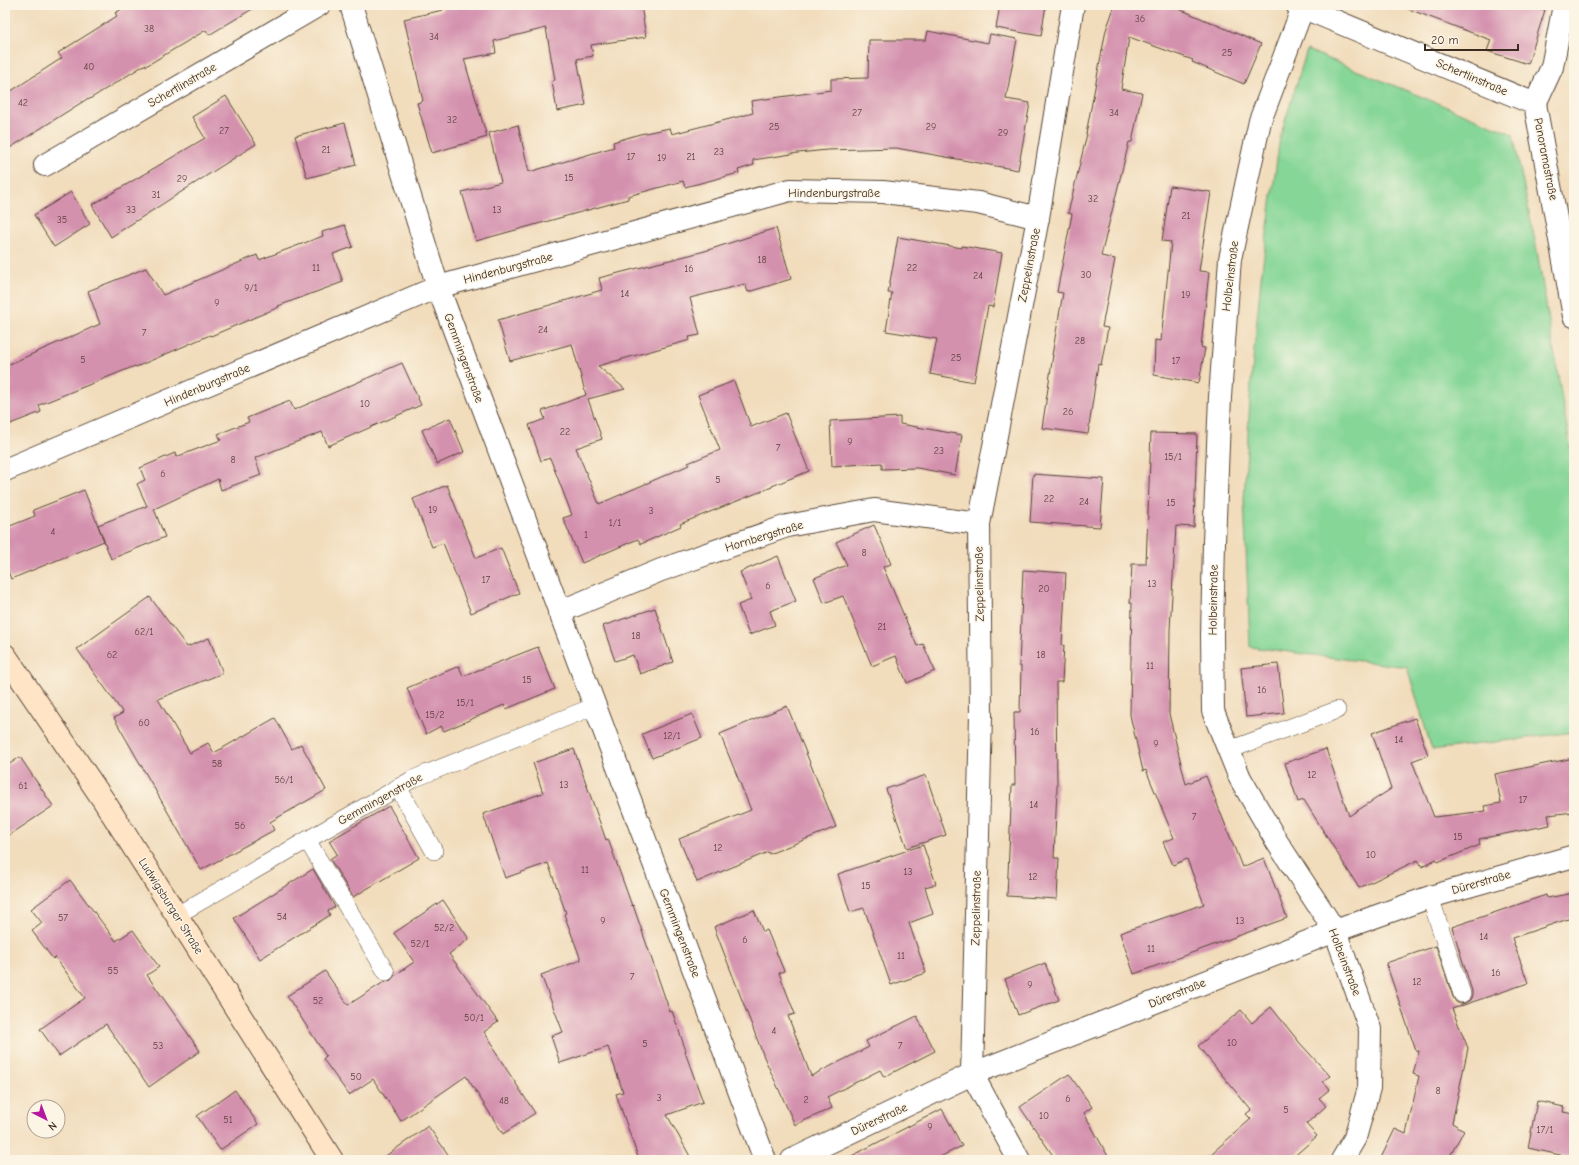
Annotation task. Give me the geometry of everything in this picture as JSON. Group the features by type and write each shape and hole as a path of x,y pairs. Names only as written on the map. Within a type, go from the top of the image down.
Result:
{"main road":[{"name":"Ludwigsburger Straße","path":"5,655 104,801 332,1160"}],"street":[{"name":"Schertlinstraße","path":"45,165 319,5"},
{"name":"Gemmingenstraße","path":"351,5 438,287 765,1160"},
{"name":"Zeppelinstraße","path":"972,1074 981,715 979,524 1038,218 1073,5"},
{"name":"Panoramastraße","path":"1564,5 1552,67 1536,104 1574,316"},
{"name":"Schertlinstraße","path":"1300,6 1536,104"},
{"name":"Holbeinstraße","path":"1300,6 1260,121 1230,259 1220,397 1212,635 1213,710 1240,778 1276,842 1335,931 1370,1029 1368,1088 1355,1138 1342,1160"},
{"name":"Hindenburgstraße","path":"5,470 438,287 790,190 883,192 978,203 1038,218"},
{"name":"Hornbergstraße","path":"559,612 661,570 787,526 874,510 979,524"},
{"name":"Dürerstraße","path":"792,1160 972,1074 1335,931 1430,897 1574,856"},
{"path":"972,1074 1019,1160"}],"lane":[{"name":"Gemmingenstraße","path":"177,915 413,779 595,706"},
{"path":"1229,750 1337,710"},
{"path":"398,787 434,851"},
{"path":"307,840 386,972"},
{"path":"1430,897 1462,994"}],"green space":[{"path":"1307,50 1513,134 1537,251 1574,469 1574,732 1432,750 1407,667 1250,647 1244,499 1251,382 1261,278 1280,137"}],"building":[{"path":"129,5 259,5 209,35 206,30 146,66 146,64 5,151 5,95 62,58 58,53 117,16 115,13"},
{"path":"442,5 641,5 646,37 591,45 593,56 577,59 586,105 557,111 552,81 555,80 546,28 494,41 496,53 464,59 487,137 432,153 417,103 423,101 404,19 443,10"},
{"path":"1000,5 1046,5 1041,36 996,28"},
{"path":"1115,5 1170,5 1261,44 1244,84 1192,62 1193,60 1129,37 1121,89 1142,93 1132,142 1129,142 1101,256 1115,259 1102,327 1108,328 1101,365 1098,364 1088,434 1042,428 1052,355 1063,293 1057,292 1072,214 1068,213 1087,134 1106,30"},
{"path":"1403,5 1529,5 1545,10 1528,64 1487,51 1491,40 1403,7"},
{"path":"928,31 988,43 990,34 1017,39 1006,99 1030,103 1018,170 896,148 827,150 798,153 753,160 754,165 738,170 739,173 685,187 683,181 628,196 628,199 476,241 462,192 501,182 489,133 518,125 529,172 614,147 613,142 640,134 670,128 672,134 753,113 751,101 831,90 831,79 868,78 869,40 926,40"},
{"path":"226,96 256,144 111,237 92,205 205,138 192,117"},
{"path":"345,123 356,165 307,178 295,136"},
{"path":"1170,186 1211,192 1199,271 1209,272 1201,347 1205,348 1199,383 1154,375 1155,340 1161,341 1171,242 1162,241"},
{"path":"71,192 90,224 54,247 34,215"},
{"path":"345,225 353,247 333,254 343,282 278,306 279,307 211,336 210,335 136,367 135,366 39,405 41,412 5,426 5,366 100,324 88,291 146,268 163,295 257,255 259,260 323,236 322,232"},
{"path":"776,228 791,279 748,292 745,284 690,298 700,335 689,337 690,340 598,366 625,389 588,399 602,439 576,448 599,504 720,450 698,395 734,381 751,427 786,413 809,471 680,524 681,526 641,544 638,539 582,563 563,518 572,515 550,458 541,461 529,425 545,419 542,411 586,395 572,344 510,361 498,320 602,290 599,278 705,251"},
{"path":"898,237 1002,253 993,307 988,306 974,382 930,374 937,339 886,331 892,293 888,293"},
{"path":"402,363 421,405 328,446 322,432 255,458 261,475 221,490 218,479 154,509 165,537 111,559 98,525 147,506 137,484 145,480 140,468 175,453 176,457 221,440 218,434 249,422 247,418 290,401 294,410"},
{"path":"900,417 900,424 962,435 955,475 917,468 882,469 882,463 832,466 830,421"},
{"path":"450,418 464,452 437,464 422,430"},
{"path":"1151,433 1197,434 1194,527 1176,526 1170,629 1169,714 1186,784 1206,776 1242,867 1264,858 1287,918 1134,974 1120,933 1204,904 1187,859 1173,865 1163,842 1174,838 1146,770 1143,771 1130,715 1132,603 1130,603 1132,564 1146,564"},
{"path":"1033,474 1104,479 1100,527 1030,522"},
{"path":"447,485 476,558 501,548 519,593 471,613 443,543 432,547 413,499"},
{"path":"84,490 104,541 11,579 5,564 5,528 35,516 33,510"},
{"path":"874,525 891,564 883,567 917,646 923,644 935,671 907,683 896,656 872,666 843,596 824,603 814,578 847,565 836,542"},
{"path":"778,556 796,601 770,611 775,625 749,635 738,605 751,600 740,572"},
{"path":"1023,570 1066,573 1062,645 1064,645 1062,682 1056,682 1057,788 1054,858 1059,858 1057,899 1007,896 1012,785 1015,785 1014,712 1020,712 1021,666 1019,666"},
{"path":"150,597 187,647 209,638 223,673 158,699 190,753 208,743 214,753 275,718 292,749 301,744 326,790 270,822 274,830 201,870 114,718 123,713 77,649"},
{"path":"655,608 673,662 640,674 633,655 615,661 603,626"},
{"path":"538,647 555,689 506,709 504,705 444,731 441,726 426,734 407,688 459,666 463,676"},
{"path":"1278,664 1284,713 1246,717 1241,668"},
{"path":"787,706 836,827 769,854 768,852 697,882 679,839 751,810 720,734"},
{"path":"692,714 702,738 652,758 642,734"},
{"path":"1415,718 1428,755 1412,761 1434,817 1486,811 1484,806 1501,803 1495,774 1574,758 1574,812 1548,815 1550,825 1479,839 1480,845 1438,862 1436,859 1422,867 1418,860 1359,888 1304,800 1298,802 1285,763 1326,749 1349,816 1391,789 1372,733"},
{"path":"574,749 606,840 608,839 632,906 633,905 670,1012 672,1011 703,1102 667,1115 692,1160 639,1160 616,1094 623,1092 608,1047 560,1063 551,1036 563,1032 541,975 581,960 564,914 566,913 548,863 505,878 483,814 543,793 533,763"},
{"path":"20,757 53,806 5,838 5,767"},
{"path":"926,775 946,835 907,848 886,789"},
{"path":"389,806 419,858 353,897 330,859 337,854 329,841"},
{"path":"923,845 936,884 925,887 933,914 909,923 926,973 891,985 864,908 850,912 838,874"},
{"path":"313,869 335,907 328,911 330,915 260,959 234,918"},
{"path":"70,880 116,941 133,930 159,967 147,975 200,1051 149,1087 106,1024 59,1056 40,1029 85,998 55,957 53,959 32,931 42,923 31,909"},
{"path":"1574,893 1574,917 1512,938 1528,983 1452,1009 1468,1048 1452,1123 1464,1130 1450,1156 1459,1160 1380,1160 1395,1129 1406,1134 1419,1076 1413,1074 1419,1051 1416,1051 1386,963 1436,946 1453,997 1456,1002 1460,1004 1465,1003 1470,1000 1472,991 1452,927 1546,895 1547,898"},
{"path":"443,900 469,939 449,954 498,1022 484,1032 494,1046 492,1047 535,1113 503,1134 466,1076 401,1121 373,1079 349,1095 323,1059 326,1056 287,996 325,971 348,1005 384,982 391,980 395,975 414,962 394,933"},
{"path":"754,910 763,932 767,930 784,971 779,973 795,1014 788,1016 811,1076 869,1047 866,1041 917,1016 935,1051 884,1077 880,1070 827,1097 832,1108 795,1125 764,1057 714,927"},
{"path":"1045,963 1059,1000 1018,1015 1005,979"},
{"path":"1271,1007 1299,1042 1330,1076 1323,1081 1330,1089 1319,1098 1326,1106 1306,1124 1317,1136 1290,1160 1204,1160 1251,1119 1246,1114 1251,1110 1198,1046 1241,1010 1252,1023"},
{"path":"1069,1074 1092,1107 1084,1113 1110,1160 1056,1160 1020,1107"},
{"path":"235,1090 258,1124 220,1150 197,1116"},
{"path":"1537,1101 1564,1107 1563,1112 1574,1114 1574,1158 1528,1148"},
{"path":"942,1109 962,1146 934,1160 844,1160"},
{"path":"428,1126 452,1160 380,1160"}]}
